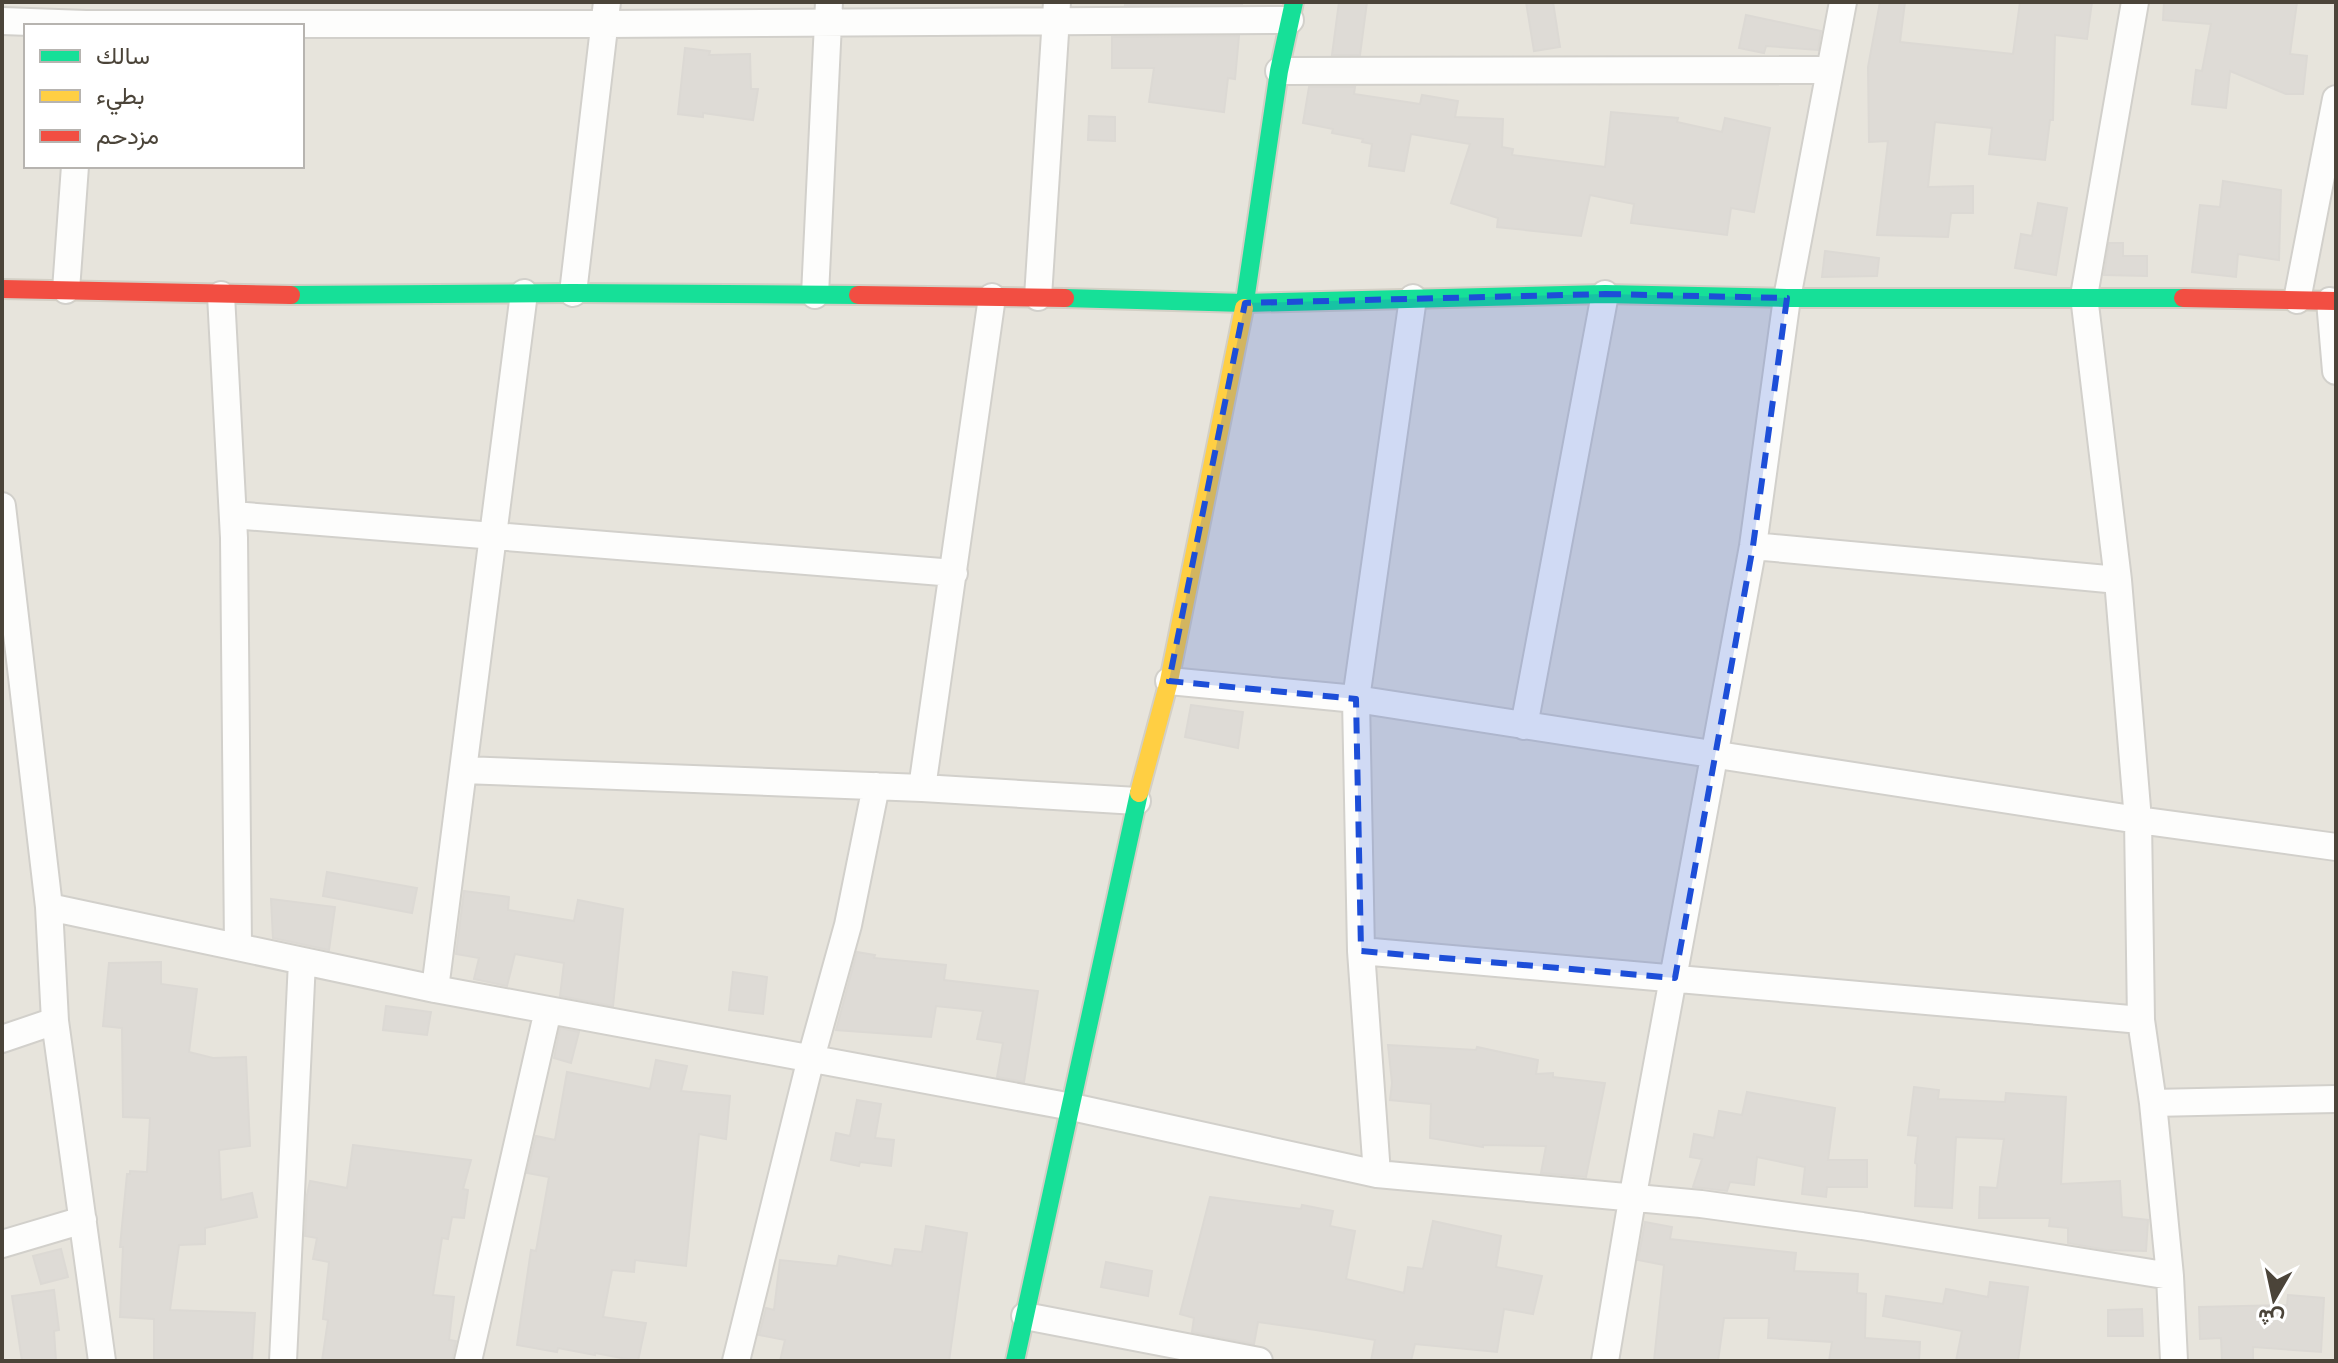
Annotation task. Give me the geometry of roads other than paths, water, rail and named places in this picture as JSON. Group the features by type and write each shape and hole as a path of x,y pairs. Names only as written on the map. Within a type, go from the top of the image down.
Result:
{"street":[{"path":"1605,1361 1753,546 1787,298 1843,2"},
{"path":"2135,2 2084,296 2118,580 2138,820 2141,1020 2153,1103 2170,1276 2174,1361"},
{"path":"2,21 364,12 1292,11 1279,71 1245,303 1169,681 1137,801 1015,1361"},
{"path":"815,295 829,12"},
{"path":"1038,297 1056,12"},
{"path":"573,293 606,13"},
{"path":"1279,71 1830,70"},
{"path":"2297,300 2336,99"},
{"path":"66,290 75,168"},
{"path":"2,289 221,295 573,293 1038,297 1245,303 1605,294 1787,298 2084,296 2333,301 2336,371"},
{"path":"435,989 524,293"},
{"path":"1524,726 1605,294"},
{"path":"221,295 233,515 238,946"},
{"path":"922,788 992,297"},
{"path":"1377,1174 1361,951 1356,699 1413,298"},
{"path":"2,506 49,907 55,1021 83,1220 108,1360"},
{"path":"233,515 954,573"},
{"path":"1753,546 2118,580"},
{"path":"1169,681 1356,699 2138,820 2336,847"},
{"path":"463,770 922,788 1137,801"},
{"path":"736,1361 811,1058 848,925 876,786"},
{"path":"49,907 435,989 1072,1107 1377,1174 1701,1204 1862,1226 2170,1276"},
{"path":"1361,951 2141,1020"},
{"path":"283,1361 302,961"},
{"path":"468,1361 548,1010"},
{"path":"2,1039 55,1021"},
{"path":"2153,1103 2336,1099"},
{"path":"2,1244 83,1220"},
{"path":"1025,1316 1259,1361"}]}
